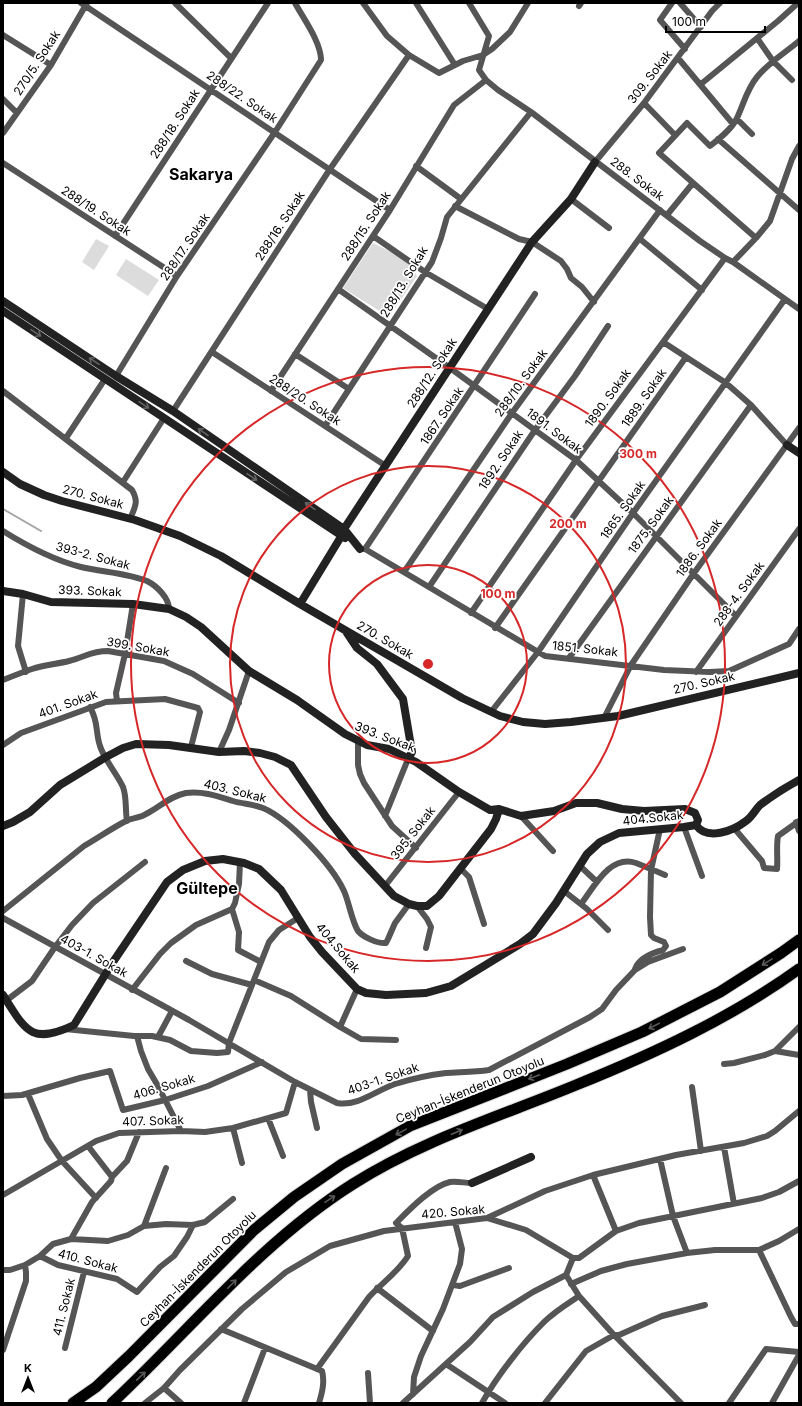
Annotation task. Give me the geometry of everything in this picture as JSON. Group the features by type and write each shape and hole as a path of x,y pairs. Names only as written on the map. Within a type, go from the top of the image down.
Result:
{"highway":[{"name":"Ceyhan-İskenderun Otoyolu","path":"73,1403 96,1387 254,1230 294,1197 342,1164 410,1126 567,1064 642,1032 720,992 799,940"},
{"path":"112,1403 145,1372 269,1247 308,1215 354,1183 420,1147 652,1053 731,1012 799,969"}],"street":[{"name":"288/18. Sokak","path":"114,236 268,3"},
{"name":"288/17. Sokak","path":"116,376 177,276 275,132 320,60 321,54 316,42 294,3"},
{"path":"363,3 387,36 409,55 439,74 463,60 483,55 492,49 510,32 528,3"},
{"path":"416,3 455,65"},
{"path":"469,3 489,36 479,70 486,80"},
{"path":"672,3 660,20 685,49"},
{"path":"680,3 701,27"},
{"name":"309. Sokak","path":"595,162 644,104 712,11 720,3"},
{"path":"701,84 798,3"},
{"name":"288/22. Sokak","path":"84,4 390,210"},
{"name":"270/5. Sokak","path":"3,134 51,65 84,4"},
{"path":"177,4 231,58"},
{"path":"3,35 51,65"},
{"path":"756,38 773,61 792,80"},
{"path":"756,238 659,153 675,134 687,123 710,146 735,121 747,93 758,76 773,61 788,51 799,41"},
{"name":"288/16. Sokak","path":"173,411 330,169 409,55"},
{"path":"678,58 701,84 715,104 752,134"},
{"name":"288. Sokak","path":"486,80 531,112 667,216 725,258 733,262 785,299 798,306"},
{"name":"288/15. Sokak","path":"271,391 390,210 454,105 486,80"},
{"path":"3,99 17,113"},
{"path":"644,104 675,134"},
{"name":"288/13. Sokak","path":"325,426 432,262 439,244 446,218 531,112"},
{"path":"718,139 799,210"},
{"path":"733,262 756,238 770,220 799,146"},
{"name":"288/12. Sokak","path":"300,604 343,532 532,242 571,199 595,162"},
{"name":"288/19. Sokak","path":"3,163 177,276"},
{"path":"416,166 461,199"},
{"path":"667,216 693,183"},
{"path":"571,199 609,228"},
{"path":"455,206 519,239 532,242 561,261 572,278 582,287 594,302"},
{"name":"288/10. Sokak","path":"404,572 512,413 660,210"},
{"path":"372,236 425,272 488,309"},
{"path":"640,239 702,290"},
{"name":"1890. Sokak","path":"472,613 576,460 725,258"},
{"name":"1891. Sokak","path":"338,289 391,325 576,460 634,513 736,616"},
{"name":"1867. Sokak","path":"363,549 475,386 535,294"},
{"name":"1865. Sokak","path":"491,712 538,652 785,299"},
{"path":"3,301 116,376 173,411 343,532 363,549"},
{"path":"3,311 164,418 343,532"},
{"name":"1892. Sokak","path":"429,587 535,430 608,326"},
{"path":"663,342 726,383 750,405 787,445 799,453"},
{"name":"288/20. Sokak","path":"212,352 386,466"},
{"path":"296,354 348,389"},
{"name":"1889. Sokak","path":"495,628 686,357"},
{"path":"66,438 105,379"},
{"path":"3,391 132,490 136,496 136,503 130,519"},
{"name":"1875. Sokak","path":"569,658 750,405"},
{"path":"123,482 164,418"},
{"name":"1886. Sokak","path":"604,718 631,665 694,574 799,428"},
{"name":"270. Sokak","path":"3,472 20,484 44,495 130,519 180,536 221,556 344,630 455,694 500,716 523,722 545,724 604,718 799,673"},
{"name":"288-4. Sokak","path":"696,672 799,530"},
{"name":"393-2. Sokak","path":"3,531 45,554 80,566 116,573 148,582 166,598 169,603 169,609"},
{"name":"1851. Sokak","path":"363,549 404,572 495,628 545,656 664,670 696,672 729,671 789,644 799,629"},
{"name":"393. Sokak","path":"3,591 23,594 51,602 133,604 169,609 186,617 201,627 249,671 297,700 345,734 367,745 389,749 410,756 416,762 459,792 490,810 498,809 521,816 554,811 576,803 597,803 622,809 644,811 685,810 695,813 698,820 696,824"},
{"path":"23,594 18,646 26,672"},
{"path":"117,701 116,693 125,654 133,604"},
{"path":"344,630 357,648 377,664 403,699 410,756 385,816"},
{"name":"399. Sokak","path":"3,680 34,668 60,664 99,651 164,661 193,674 239,703"},
{"path":"219,752 239,703 249,671"},
{"name":"401. Sokak","path":"3,745 21,734 102,703 165,699 198,708 200,712 191,747"},
{"path":"90,707 97,722 100,748 123,788 126,798 125,810 127,821"},
{"path":"358,741 358,765 367,790 392,826 416,848"},
{"path":"3,826 30,812 60,785 106,757 136,744 162,744 219,752 244,751 275,757 292,765 326,817 345,842 394,896 413,905 427,919 431,927 426,948"},
{"path":"696,824 700,830 704,832 725,832 746,821 759,806 799,780"},
{"name":"403. Sokak","path":"3,911 84,846 127,821 145,815 175,796 186,793 201,792 262,807 275,814 305,841 332,870 345,892 358,931 368,938 386,943 395,923 413,905"},
{"name":"395. Sokak","path":"385,886 459,792"},
{"path":"413,905 428,906 439,896 491,829 496,819 498,809"},
{"path":"521,816 552,850"},
{"path":"734,828 762,860 764,868 777,869 778,836 798,822 799,831"},
{"name":"404.Sokak","path":"5,997 19,1020 29,1031 37,1035 65,1029 74,1025 105,975 167,882 183,870 205,861 223,859 240,862 259,869 281,890 298,918 322,952 357,989 366,993 386,996 426,993 451,986 520,944 533,934 564,891 587,854 600,842 619,833 684,828 696,824"},
{"path":"684,828 702,876"},
{"path":"635,970 641,960 650,954 663,950 666,946 664,942 654,938 651,934 650,917 651,870 660,829"},
{"path":"5,997 32,981 72,925 93,903 145,862"},
{"path":"132,990 160,954 171,943 196,925 232,909 235,903 239,884 240,862"},
{"path":"581,904 603,874 618,863 635,863 666,875"},
{"path":"580,866 597,882"},
{"path":"460,868 469,877 484,924"},
{"path":"564,891 581,904 608,930"},
{"path":"232,909 239,932 238,950 261,962"},
{"name":"403-1. Sokak","path":"3,918 172,1011 295,1082 337,1103 343,1104 355,1102 394,1085 421,1077 446,1073 490,1070 590,1017 602,1009 616,990 635,970 648,962 683,949"},
{"path":"65,1029 158,1037 170,1040 191,1051 228,1052 229,1044 269,942 279,930 298,918"},
{"path":"186,961 212,974 253,983 291,996 361,1039 396,1040"},
{"path":"340,1027 357,989"},
{"path":"158,1037 172,1011"},
{"path":"775,1051 799,1027"},
{"path":"137,1036 148,1069 181,1131"},
{"path":"724,1064 734,1064 775,1051 799,1055"},
{"name":"406. Sokak","path":"3,1096 28,1094 80,1078 110,1071 123,1110 165,1100 208,1086 262,1062"},
{"name":"407. Sokak","path":"3,1195 96,1141 119,1133 181,1131 204,1132 233,1128 286,1113 295,1082"},
{"path":"692,1087 701,1151"},
{"path":"310,1090 317,1128"},
{"path":"28,1094 47,1139 62,1161 96,1198"},
{"path":"486,1218 545,1190 593,1175 660,1159 724,1147 767,1136 799,1110"},
{"path":"268,1118 283,1156"},
{"path":"233,1128 242,1163"},
{"path":"71,1239 96,1198 111,1181 112,1177 127,1161 139,1132"},
{"path":"88,1146 112,1177"},
{"path":"724,1147 734,1204"},
{"path":"317,1369 377,1288 404,1264 408,1256 402,1228 396,1223 420,1199 435,1189 450,1182 472,1183 531,1157"},
{"path":"660,1159 673,1216 687,1253"},
{"path":"144,1226 166,1168"},
{"path":"593,1175 616,1231"},
{"path":"403,1403 493,1318 533,1292 566,1275 573,1258 579,1258 616,1231 638,1223 762,1198 779,1192 799,1181"},
{"path":"3,1270 10,1270 25,1265 40,1256 53,1244 71,1239 108,1241 128,1235 144,1226 166,1224 193,1225 205,1222 233,1199"},
{"name":"420. Sokak","path":"145,1403 164,1388 180,1370 242,1309 286,1272 330,1246 384,1231 486,1218 526,1230 573,1258"},
{"path":"413,1394 414,1377 421,1356 444,1309 460,1264 462,1249 455,1222"},
{"name":"410. Sokak","path":"40,1256 58,1265 117,1279 137,1292 160,1266 174,1256 193,1225"},
{"path":"571,1284 601,1271 627,1264 687,1253 715,1250 760,1250 799,1229"},
{"path":"760,1250 791,1317 795,1324 799,1324"},
{"path":"3,1350 26,1281 25,1265"},
{"path":"453,1285 460,1286 509,1268"},
{"name":"411. Sokak","path":"65,1348 84,1272"},
{"path":"566,1275 579,1296 614,1336 681,1403"},
{"path":"377,1288 433,1330"},
{"path":"482,1403 488,1392 510,1362 545,1321 579,1296"},
{"path":"545,1403 586,1351 614,1336 662,1316 705,1305"},
{"path":"221,1329 322,1372 324,1377 319,1403"},
{"path":"244,1403 265,1348"},
{"path":"730,1403 766,1349 799,1352"},
{"path":"772,1403 799,1355"},
{"path":"446,1364 505,1403"},
{"path":"368,1373 370,1403"},
{"path":"164,1388 181,1403"}],"shaded area":[{"path":"96,239 109,246 94,270 82,262"},
{"path":"373,243 395,254 410,265 417,276 389,317 343,288"},
{"path":"126,259 159,280 148,296 116,275"}],"waterway":[{"path":"3,509 41,531"}],"district":[{"name":"Sakarya","path":"201,174"},
{"name":"Gültepe","path":"207,888"}]}
